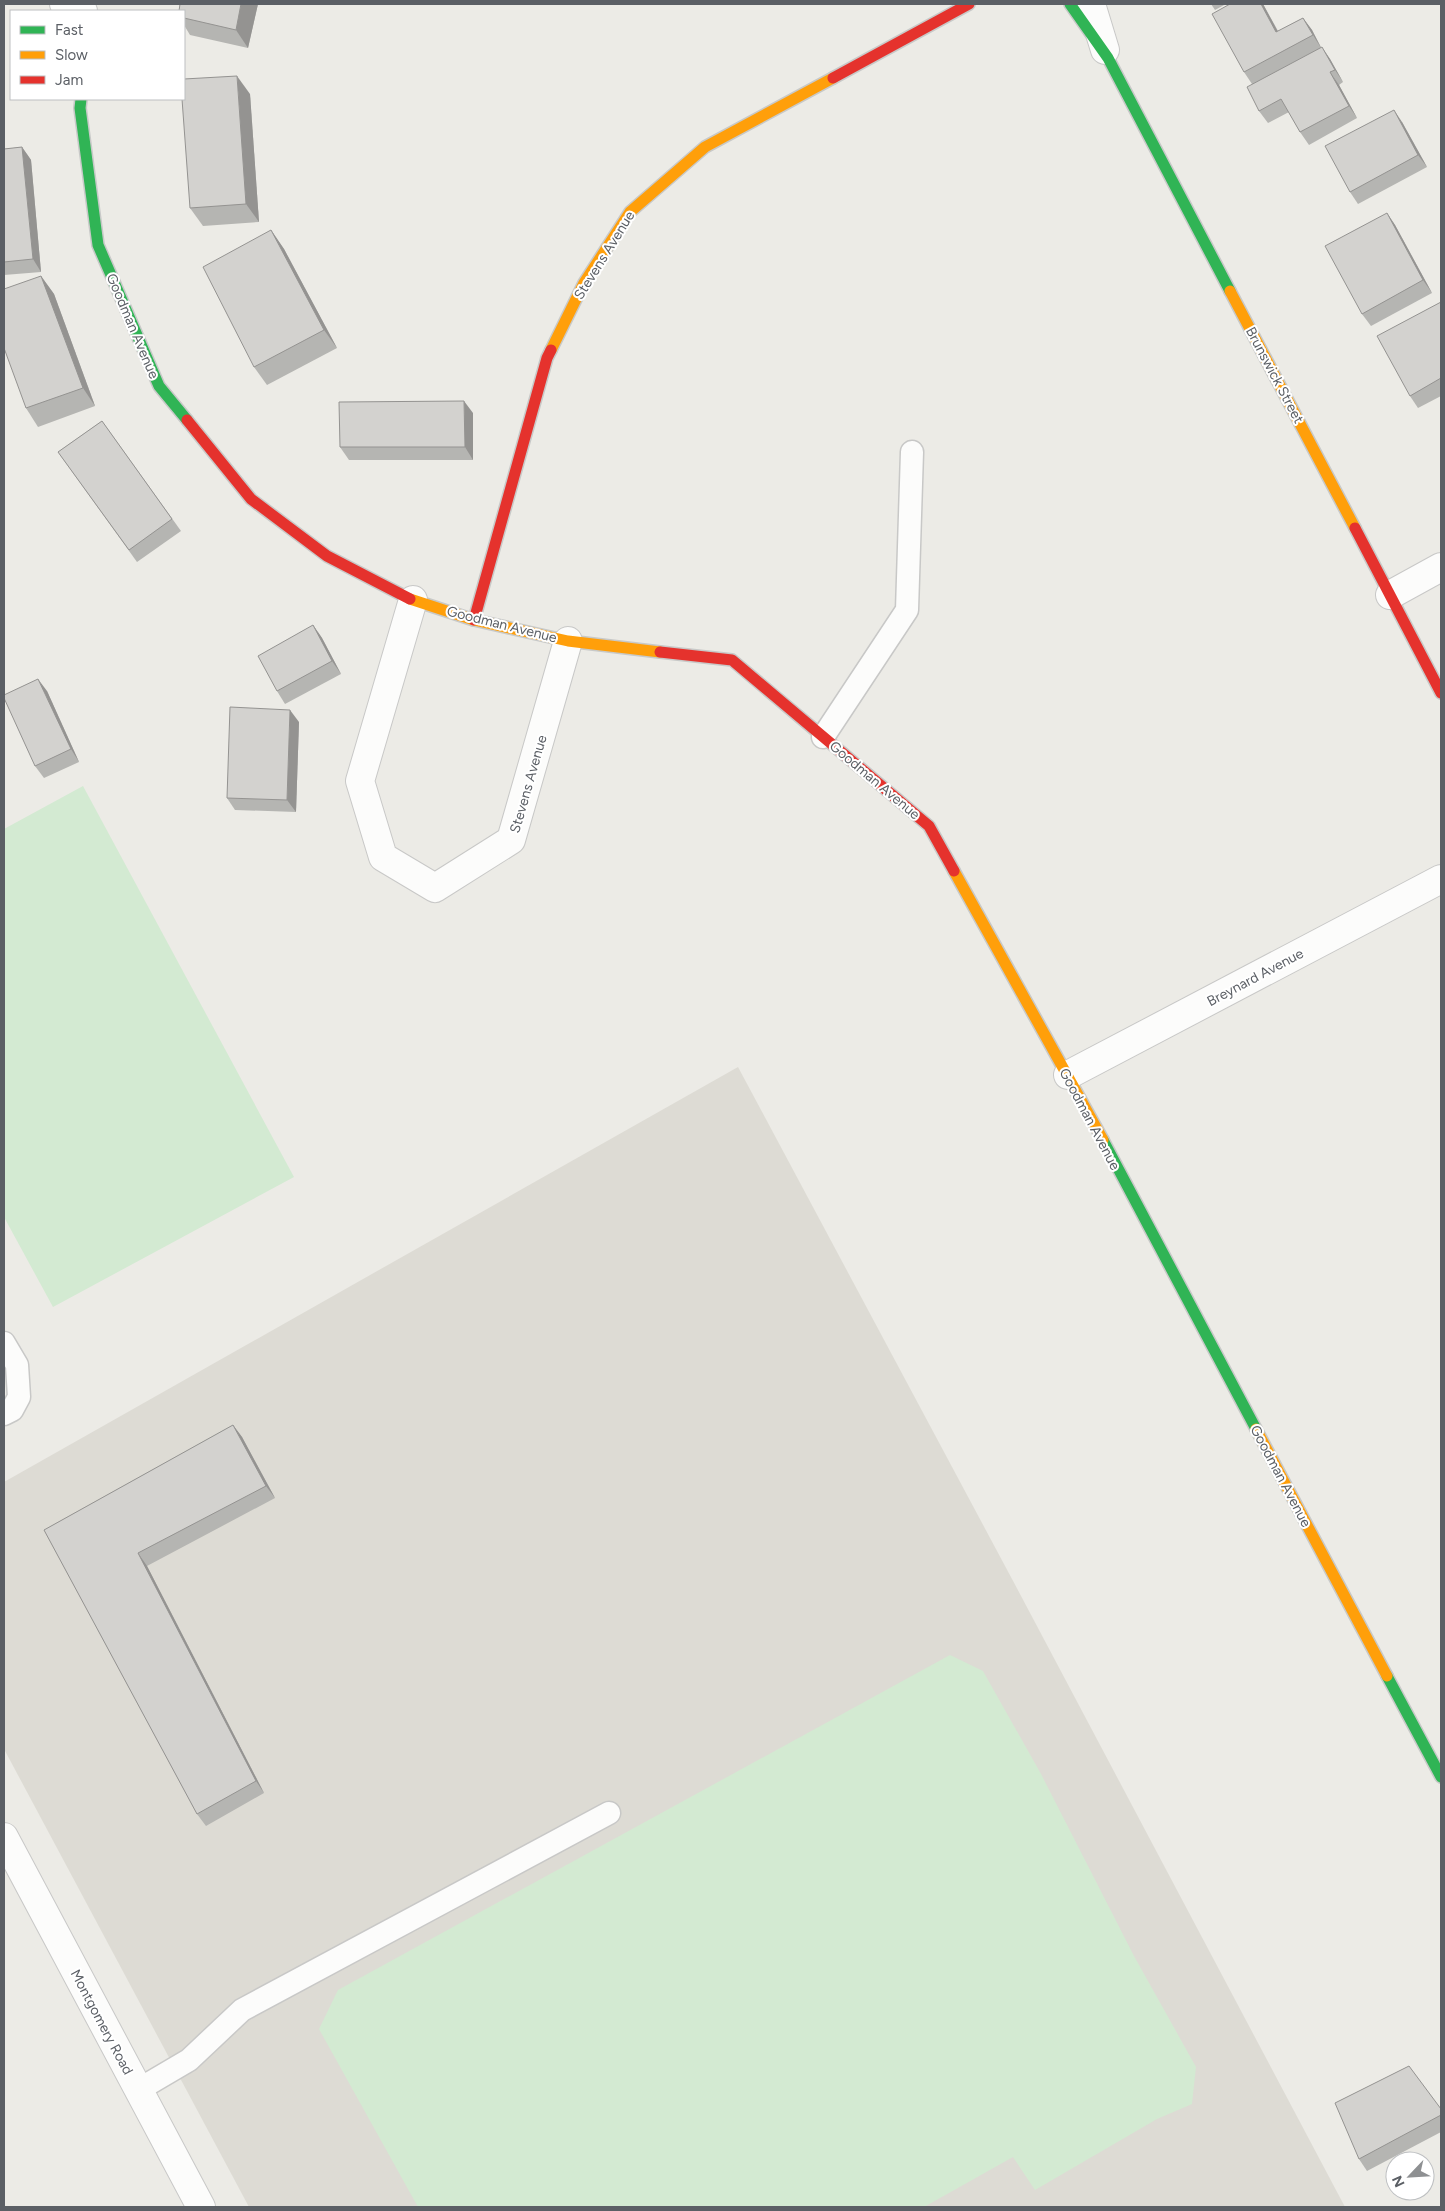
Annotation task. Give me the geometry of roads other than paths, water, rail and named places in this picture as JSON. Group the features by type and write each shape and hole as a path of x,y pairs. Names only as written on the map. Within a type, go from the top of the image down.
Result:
{"street":[{"path":"64,4 80,10"},
{"name":"Stevens Avenue","path":"474,620 547,358 584,283 630,212 705,147 968,4"},
{"name":"Brunswick Street","path":"1070,4 1108,58 1441,693"},
{"name":"Brunswick Street","path":"1091,4 1108,58"},
{"name":"Goodman Avenue","path":"81,100 80,108 98,245 158,386 251,499 327,556 413,600 474,620 568,641 732,660 929,826 1068,1076 1441,1776"},
{"path":"1390,595 1441,567"},
{"name":"Stevens Avenue","path":"413,600 360,782 382,857 435,888 512,840 568,641"},
{"name":"Breynard Avenue","path":"1068,1076 1441,879"},
{"name":"Montgomery Road","path":"4,1837 201,2207"}],"lane":[{"path":"823,737 907,610 912,452"},
{"path":"4,1343 17,1365 19,1397 12,1410 4,1414"},
{"path":"138,2090 189,2060 242,2010 609,1813"}]}
